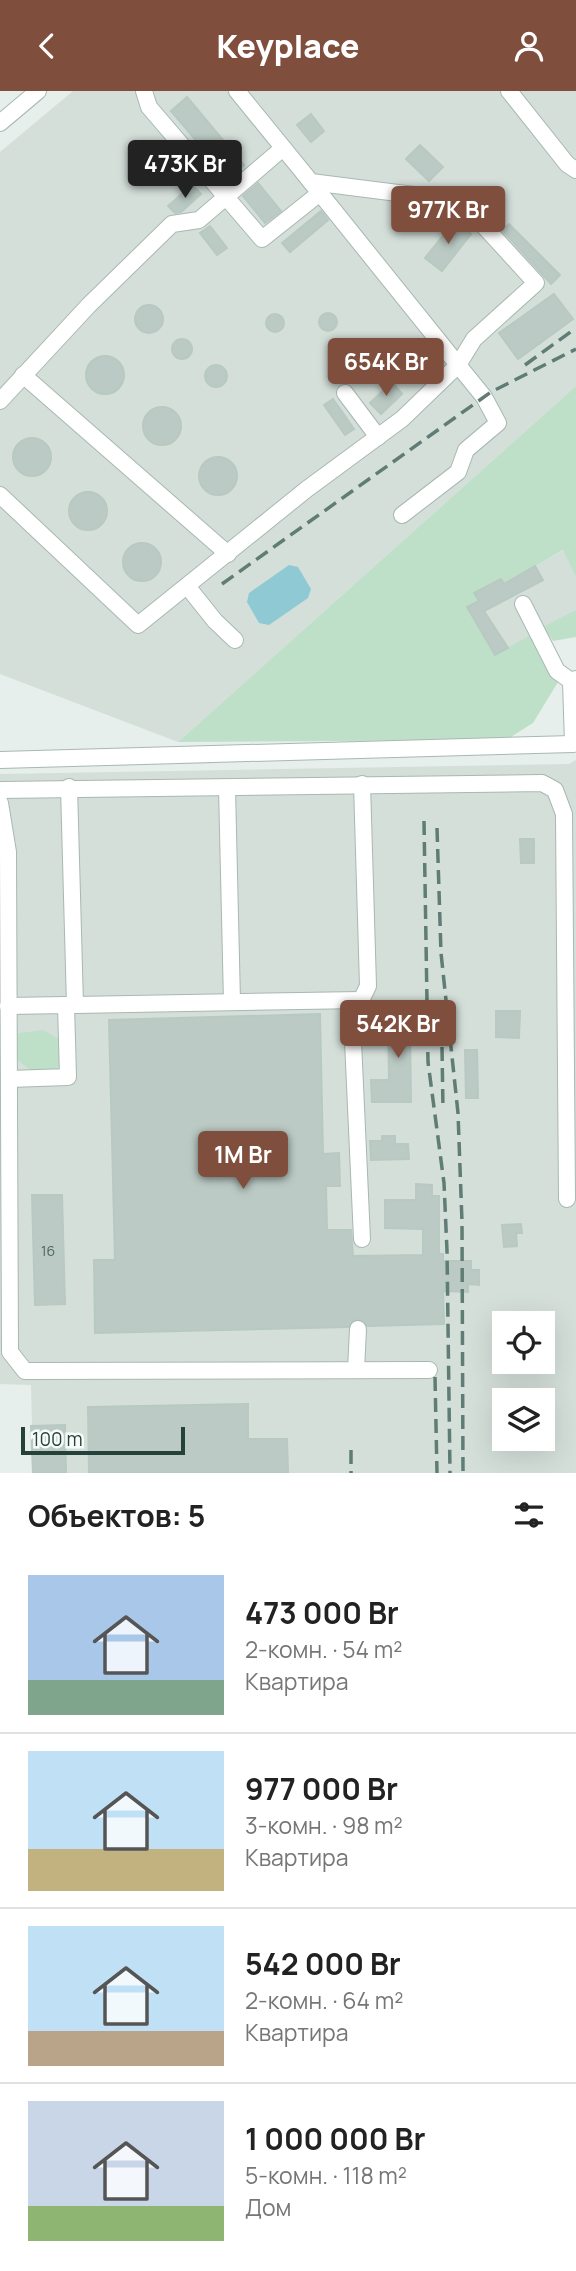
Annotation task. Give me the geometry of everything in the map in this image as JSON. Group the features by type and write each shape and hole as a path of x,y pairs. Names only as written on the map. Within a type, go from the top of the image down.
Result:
{"lane":[{"path":"0,123 38,91"},
{"path":"0,495 138,625 307,489 402,419 458,365 474,339 536,283 461,201 315,188 262,239 149,107 144,91"},
{"path":"237,91 484,397 498,423 467,450 458,472 402,515"},
{"path":"509,91 567,164 576,170"},
{"path":"0,401 89,305 172,224 199,220 283,148"},
{"path":"23,375 228,554"},
{"path":"345,393 378,437"},
{"path":"187,586 215,621 236,640"},
{"path":"0,759 573,744 574,680 558,671 523,604"},
{"path":"362,783 368,986 352,1019 362,1239"},
{"path":"0,790 69,787 227,788 362,783 542,783 555,790 562,800 567,1199"},
{"path":"9,1079 68,1077 69,787"},
{"path":"227,788 232,1002"},
{"path":"0,803 8,852 10,1352 26,1371 429,1370"},
{"path":"8,1006 361,1000"},
{"path":"356,1370 358,1329"}],"shaded area":[{"path":"73,91 576,91 576,386 178,742 0,674 0,152"},
{"path":"564,550 576,577 576,610 495,655 467,607 478,601 474,593 501,579 504,583"},
{"path":"576,760 576,1473 33,1473 31,1385 0,1384 0,774 569,764"}],"green space":[{"path":"576,386 576,577 563,550 504,584 501,579 474,593 479,601 468,607 495,655 532,634 558,682 533,723 506,740 178,742"},
{"path":"576,610 576,637 553,641 543,627"},
{"path":"43,1030 59,1039 60,1064 56,1070 33,1072 15,1058 15,1038 19,1033"}],"water":[{"path":"289,565 298,567 311,589 308,598 269,625 259,623 247,602 249,593"}],"building":[{"path":"187,97 244,165 228,178 171,111"},
{"path":"311,114 324,131 311,142 297,125"},
{"path":"420,145 443,167 429,181 406,159"},
{"path":"258,183 281,211 265,223 243,196"},
{"path":"192,185 201,194 181,212 175,213 168,206"},
{"path":"321,211 328,220 290,252 282,243"},
{"path":"455,221 471,234 442,271 425,258"},
{"path":"509,224 560,275 551,284 502,230"},
{"path":"210,226 227,248 217,255 200,233"},
{"path":"554,294 573,319 518,359 499,333"},
{"path":"149,305 159,309 163,319 159,329 149,333 139,329 135,319 139,309"},
{"path":"328,313 334,316 337,322 334,328 328,331 322,328 319,322 322,316"},
{"path":"275,314 283,319 284,323 279,331 275,332 267,327 266,323 271,315"},
{"path":"178,339 186,339 192,349 186,359 178,359 172,353 172,345"},
{"path":"105,356 118,362 124,375 118,388 105,394 92,388 86,375 92,362"},
{"path":"216,365 224,368 227,376 224,384 216,387 208,384 205,376 208,368"},
{"path":"392,382 402,394 381,414 370,403"},
{"path":"333,399 354,429 345,435 324,405"},
{"path":"162,407 175,413 181,426 175,439 162,445 149,439 143,426 149,413"},
{"path":"32,438 45,444 51,457 45,470 32,476 19,470 13,457 19,444"},
{"path":"218,457 231,463 237,476 231,489 218,495 205,489 199,476 205,463"},
{"path":"88,492 101,498 107,511 101,524 88,530 75,524 69,511 75,498"},
{"path":"142,543 155,549 161,562 155,575 142,581 129,575 123,562 129,549"},
{"path":"535,566 543,580 484,611 508,648 495,655 467,607 479,601 474,593 501,579 504,584"},
{"path":"520,839 534,839 534,863 521,863"},
{"path":"496,1011 520,1011 519,1038 496,1037"},
{"path":"421,1013 421,1029 410,1029 411,1102 372,1102 371,1080 389,1080 388,1014"},
{"path":"320,1014 323,1154 339,1153 340,1186 326,1186 327,1230 351,1230 353,1256 423,1255 423,1229 385,1228 385,1200 416,1200 416,1184 432,1185 432,1196 439,1196 439,1254 443,1254 443,1261 471,1261 471,1270 479,1270 479,1285 468,1284 468,1292 443,1291 444,1324 368,1326 358,1319 348,1327 95,1333 94,1260 115,1260 109,1020"},
{"path":"465,1050 477,1050 478,1098 466,1098"},
{"path":"382,1136 395,1136 395,1144 408,1144 409,1159 371,1160 370,1141 382,1141"},
{"path":"32,1195 62,1195 65,1304 35,1305"},
{"path":"521,1224 522,1233 516,1233 517,1246 504,1247 502,1225"},
{"path":"248,1404 248,1439 287,1439 288,1473 89,1473 88,1407"},
{"path":"65,1425 66,1473 33,1473 31,1426"}],"railway":[{"path":"525,365 576,328"},
{"path":"222,584 491,392 576,349"},
{"path":"424,821 428,1062 444,1183 447,1251 450,1473"},
{"path":"437,828 441,953 458,1113 462,1222 463,1473"},
{"path":"442,1047 443,1110"},
{"path":"435,1377 437,1473"},
{"path":"351,1450 351,1473"}]}
